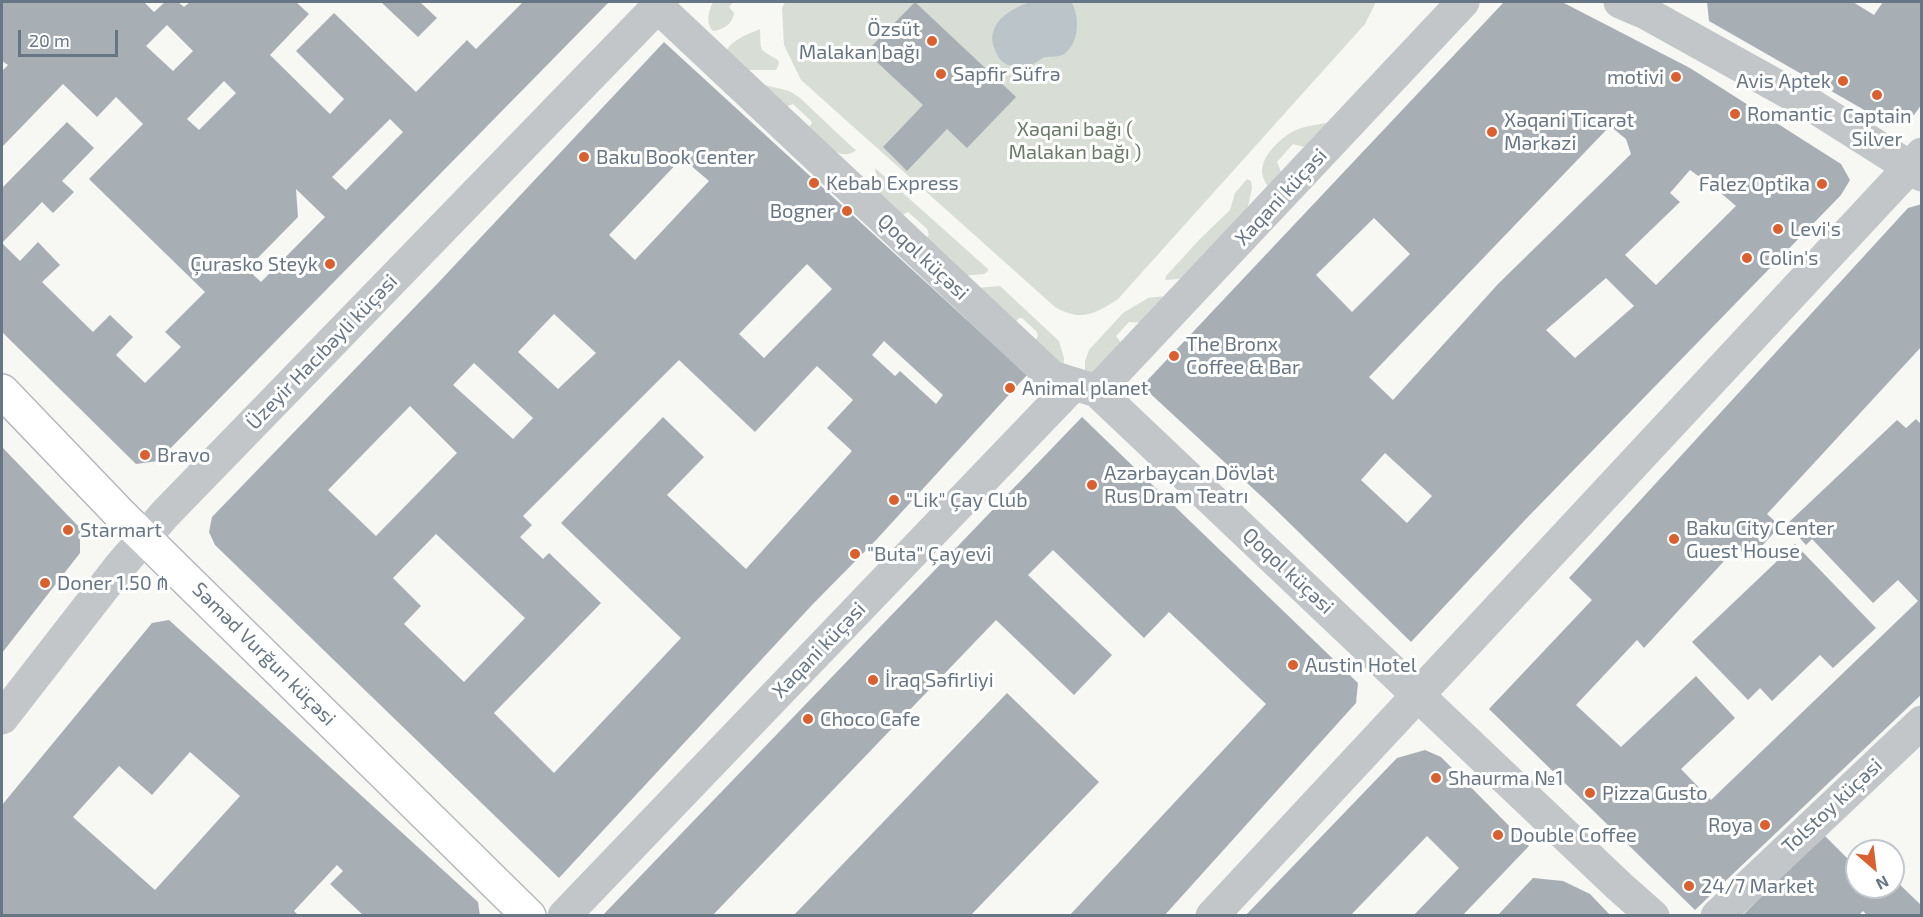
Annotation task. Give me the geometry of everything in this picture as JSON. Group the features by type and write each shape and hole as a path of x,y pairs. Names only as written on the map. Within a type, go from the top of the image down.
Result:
{"main road":[{"name":"Səməd Vurğun küçəsi","path":"2,391 144,537 529,915"}],"street":[{"name":"Xaqani küçəsi","path":"564,915 914,550 1086,388 1463,2"},
{"path":"1212,915 1918,165 1640,5"},
{"name":"Qoqol küçəsi","path":"665,11 1052,377 1086,388 1419,694 1619,886 1653,915"},
{"name":"Üzeyir Hacıbəyli küçəsi","path":"2,718 144,537 665,11"},
{"name":"Tolstoy küçəsi","path":"1717,915 1922,722"}],"green space":[{"path":"713,2 733,2 729,7 734,13 727,26 713,31 708,21"},
{"name":"Xəqani bağı ( Malakan bağı )","path":"785,2 1376,2 1365,24 1118,299 1095,312 1080,315 1064,312 1055,307 801,80 784,45 782,8"},
{"path":"760,29 762,49 778,60 776,70 745,70 726,52 736,41"},
{"path":"765,85 789,91 799,97 856,150 850,154 843,154 824,144 808,129 812,123 810,120 793,104 782,108"},
{"path":"1325,123 1330,124 1304,147 1293,144 1277,162 1281,172 1269,188 1264,180 1262,168 1272,150 1291,132"},
{"path":"875,168 988,271 984,274 962,276 924,241 929,235 927,229 908,212 899,217 879,200"},
{"path":"1247,179 1251,181 1252,188 1246,215 1184,277 1165,280 1166,276 1200,239 1230,210 1235,193"},
{"path":"1000,286 1059,341 1064,358 1063,375 1034,343 1038,336 1037,332 1022,318 1014,323 976,288"},
{"path":"1166,296 1145,323 1129,322 1116,336 1122,344 1091,380 1085,373 1085,361 1089,350 1123,313 1148,298"}],"shaded area":[{"path":"1030,2 1072,3 1075,9 1077,30 1073,44 1064,54 1044,58 1027,66 1016,67 1002,62 992,41 993,33 1001,19 1014,9"}],"building":[{"path":"2,2 144,2 154,12 165,2 178,2 184,7 190,2 296,2 309,14 270,55 330,114 344,99 296,51 334,13 416,92 467,40 476,49 523,2 609,2 158,461 136,464 2,332 2,243 20,261 38,242 60,265 42,282 93,332 110,315 133,337 116,355 145,383 181,347 165,332 205,292 89,179 143,124 116,97 97,117 63,84 2,147 2,71 8,65 2,61","holes":["167,25 193,51 173,71 146,46","224,81 236,93 199,130 187,119","390,119 403,132 346,190 332,177","296,189 325,217 261,282 247,269 298,217"]},
{"path":"381,2 420,2 437,18 418,37"},
{"name":"Sapfir Süfrə","path":"915,2 1016,97 967,148 947,129 907,171 883,147 923,105 866,52"},
{"path":"1504,2 1562,2 1690,68 1841,164 1850,180 1841,195 1525,520 1411,642 1273,507 1142,386","holes":["1610,126 1626,139 1631,154 1498,284 1393,400 1369,377","1690,170 1736,206 1656,285 1625,255 1680,202 1670,193","1374,218 1410,254 1352,312 1316,275","1606,278 1634,306 1575,358 1546,330","1385,453 1432,496 1407,523 1361,480"]},
{"path":"1707,2 1853,2 1874,15 1883,2 1922,2 1922,104 1914,115 1887,123 1709,21"},
{"path":"664,42 1027,375 877,539 812,605 559,878 215,545 209,532 212,517 438,283","holes":["682,158 709,181 635,260 609,235","807,264 832,289 764,358 739,334","554,314 596,353 558,389 518,352","884,341 943,395 936,404 900,371 895,376 872,355","679,360 755,432 817,366 853,400 827,428 852,451 746,569 667,495 704,457 663,417 561,523 681,638 554,773 494,713 601,603 549,553 543,559 520,537 532,525 523,516","474,363 533,418 513,439 453,385","410,406 457,453 376,536 328,490","436,534 525,618 464,682 404,624 421,606 393,578"]},
{"path":"67,122 94,148 62,181 74,192 53,213 42,202 2,243 2,188"},
{"path":"1922,204 1922,346 1767,514 1780,526 1750,559 1737,547 1644,648 1637,640 1576,705 1621,747 1696,676 1735,718 1681,769 1711,800 1918,601 1898,580 1873,603 1812,539 1806,545 1787,524 1897,420 1906,428 1916,419 1922,425 1922,694 1695,910 1489,709 1592,600 1569,578 1908,208"},
{"path":"1082,417 1358,683 1356,703 1164,916 1069,916 1266,704 1169,612 1144,638 1053,550 1028,575 1112,655 1074,695 996,620 712,916 602,916"},
{"path":"2,447 80,528 80,553 2,653"},
{"path":"1795,544 1876,628 1833,668 1820,655 1772,701 1760,688 1748,700 1692,642"},
{"path":"169,620 478,902 480,916 364,916 330,884 343,871 337,865 294,911 299,916 14,916 13,914 2,916 2,805 152,623","holes":["190,752 240,796 155,890 73,817 119,766 152,795"]},
{"path":"1007,693 1099,782 970,916 793,916"},
{"path":"1425,750 1441,757 1529,846 1462,916 1413,916 1459,868 1427,836 1350,916 1245,916 1397,758"},
{"path":"1823,834 1845,856 1845,899 1905,899 1905,890 1922,906 1922,916 1868,916 1863,911 1858,916 1742,916"},
{"path":"1533,878 1563,881 1590,894 1611,916 1497,916"}],"place":[{"name":"Özsüt Malakan bağı","path":"932,41"},
{"name":"Sapfir Süfrə","path":"941,74"},
{"name":"motivi","path":"1676,77"},
{"name":"Avis Aptek","path":"1843,81"},
{"name":"Captain Silver","path":"1877,95"},
{"name":"Romantic","path":"1735,114"},
{"name":"Xəqani Ticarət Mərkəzi","path":"1492,132"},
{"name":"Baku Book Center","path":"584,157"},
{"name":"Kebab Express","path":"814,183"},
{"name":"Falez Optika","path":"1822,184"},
{"name":"Bogner","path":"847,211"},
{"name":"Levi's","path":"1778,229"},
{"name":"Colin's","path":"1747,258"},
{"name":"Çurasko Steyk","path":"330,264"},
{"name":"The Bronx Coffee & Bar","path":"1174,356"},
{"name":"Animal planet","path":"1010,388"},
{"name":"Bravo","path":"145,455"},
{"name":"Azərbaycan Dövlət Rus Dram Teatrı","path":"1092,485"},
{"name":"\"Lik\" Çay Club","path":"894,500"},
{"name":"Starmart","path":"68,530"},
{"name":"Baku City Center Guest House","path":"1674,539"},
{"name":"\"Buta\" Çay evi","path":"855,554"},
{"name":"Doner 1.50 ₼","path":"45,583"},
{"name":"Austin Hotel","path":"1293,665"},
{"name":"İraq Səfirliyi","path":"873,680"},
{"name":"Choco Cafe","path":"808,719"},
{"name":"Shaurma №1","path":"1436,778"},
{"name":"Pizza Gusto","path":"1590,793"},
{"name":"Roya","path":"1765,825"},
{"name":"Double Coffee","path":"1498,835"},
{"name":"24/7 Market","path":"1689,886"}]}
